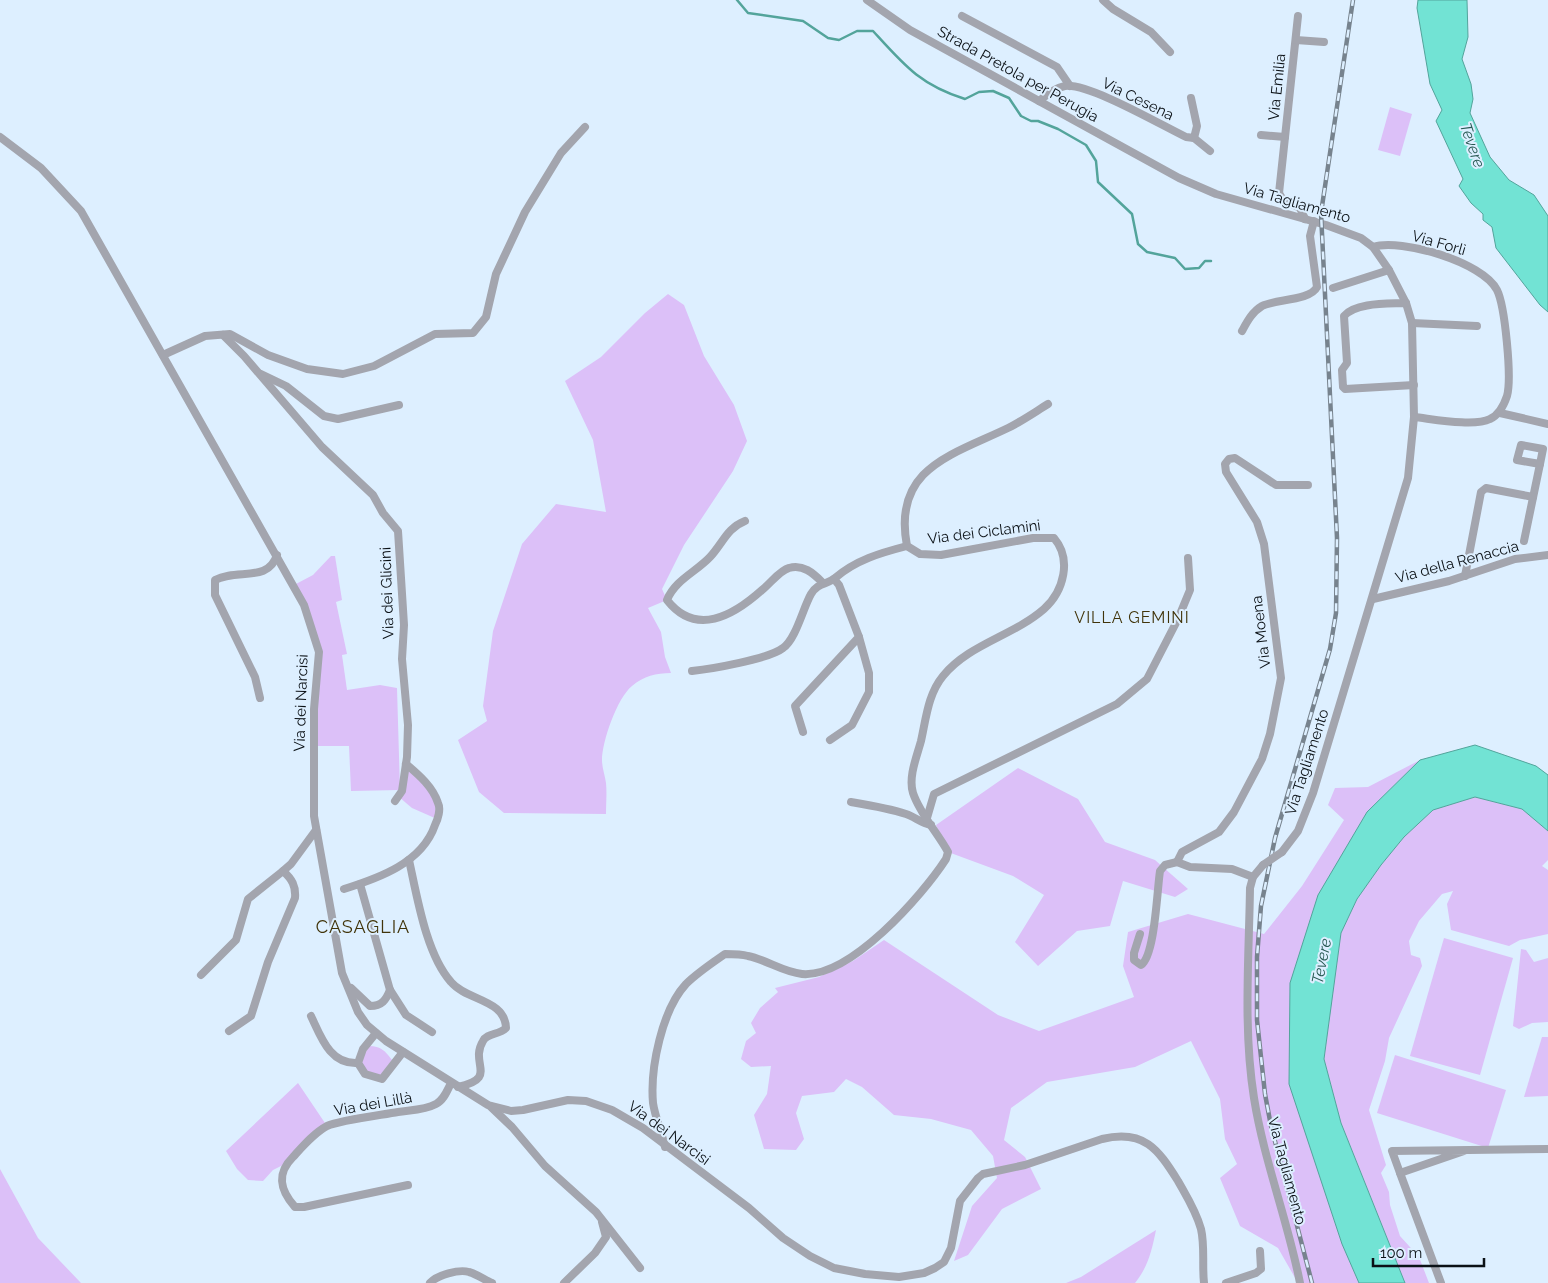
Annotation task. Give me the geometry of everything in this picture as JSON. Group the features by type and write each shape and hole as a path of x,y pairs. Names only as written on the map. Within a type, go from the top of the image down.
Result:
{"street":[{"name":"Strada Pretola per Perugia","path":"867,0 910,30 1159,169"},
{"path":"1104,0 1113,8 1151,32 1170,52"},
{"path":"962,16 1057,67 1070,86 1052,91 1039,102"},
{"name":"Via Emilia","path":"1298,16 1279,193 1283,200 1300,208 1305,219"},
{"name":"Via Emilia","path":"1296,40 1324,42"},
{"name":"Via Cesena","path":"1070,86 1089,90 1186,137 1194,138 1210,152"},
{"name":"Via Cesena","path":"1191,98 1197,126 1194,138"},
{"path":"163,354 205,336 230,334 268,356 307,369 343,374 374,366 435,334 473,334 486,317 496,274 525,212 562,153 585,128"},
{"name":"Via Emilia","path":"1261,135 1285,137"},
{"name":"Via dei Narcisi","path":"0,137 41,168 81,211 304,605 318,652 313,760 316,830 346,983 358,1012 376,1034 488,1105 511,1111 523,1110 557,1101 586,1101 601,1105 629,1119 749,1208 784,1238 834,1268 899,1277 924,1273 944,1262 951,1248 960,1201 983,1174 1025,1164 1113,1136 1134,1138 1151,1145 1161,1153 1194,1208 1201,1232 1204,1283"},
{"name":"Via Tagliamento","path":"1159,169 1216,194 1350,232 1373,247 1406,303 1412,323 1414,417 1408,478 1373,599 1307,809 1294,838 1282,852 1263,865 1252,877 1248,1014 1253,1090 1259,1122 1294,1250 1300,1283"},
{"path":"1242,331 1252,314 1262,306 1309,295 1316,291 1310,236 1314,221"},
{"name":"Via Forlì","path":"1373,247 1381,245 1398,246 1439,254 1478,270 1492,284 1502,307 1509,380 1507,396 1500,412"},
{"path":"1333,288 1388,270"},
{"path":"1406,303 1360,307 1347,312 1344,316 1347,363 1342,370 1343,387 1345,389 1414,384"},
{"path":"1412,323 1477,326"},
{"name":"Via dei Glicini","path":"222,335 228,338 260,373 322,447 373,495 383,513 398,531 404,625 402,659 408,709 406,764 402,791 395,801"},
{"name":"Via dei Glicini","path":"260,373 286,386 324,416 338,419 399,405"},
{"name":"Via dei Ciclamini","path":"665,1147 653,1104 653,1083 663,1027 670,1004 687,984 725,954 747,956 803,974 826,971 844,962 906,910 946,859 948,852 912,792 912,776 932,693 942,676 958,661 1046,608 1062,582 1066,562 1061,546 1054,538 1033,538 941,555 920,554 907,546 904,514 918,479 933,466 964,448 1009,427 1048,404"},
{"path":"1414,417 1480,423 1491,419 1500,412 1548,424"},
{"name":"Via Moena","path":"1140,934 1134,953 1134,960 1141,965 1145,962 1151,948 1160,871 1165,865 1177,862 1182,852 1219,832 1234,812 1262,759 1270,734 1281,678 1264,544 1257,522 1226,472 1226,464 1229,459 1235,458 1276,484 1308,485"},
{"path":"1524,540 1540,464"},
{"path":"1465,576 1481,492 1486,488 1533,497"},
{"path":"745,521 736,525 711,556 672,588 666,600 675,611 700,622 715,620 746,603 787,568 798,566 810,570 822,582"},
{"path":"692,671 718,668 776,653 785,647 812,593 822,582 834,579 843,570 863,559 907,546"},
{"path":"260,698 255,677 215,595 215,580 225,574 267,571 274,565 277,555"},
{"name":"Via della Renaccia","path":"1373,599 1465,576 1515,559 1548,555"},
{"path":"851,802 901,812 920,822 929,821 934,794 1117,704 1146,679 1178,620 1190,590 1188,558"},
{"path":"830,740 852,725 869,692 869,673 859,637 839,585 834,579"},
{"path":"803,732 796,706 859,637"},
{"path":"344,889 360,884 409,860 424,848 432,833 439,805 434,791 406,764"},
{"path":"201,975 236,940 248,899 291,864 316,830"},
{"path":"409,860 426,928 444,973 453,984 497,1008 506,1020 506,1028 500,1034 487,1036 482,1042 479,1056 482,1070 480,1078 472,1084 454,1085"},
{"path":"1177,862 1190,867 1232,869 1252,877"},
{"path":"229,1031 251,1016 268,962 295,898 296,890 291,878 283,871"},
{"path":"360,884 390,990 406,1015 432,1032"},
{"path":"346,983 370,1006 377,1006 386,999 390,990"},
{"path":"311,1016 335,1058 347,1064 358,1063"},
{"path":"358,1063 363,1049 376,1034"},
{"path":"358,1063 365,1074 382,1079 403,1052"},
{"name":"Via dei Lillà","path":"408,1185 304,1207 294,1207 281,1186 282,1175 287,1162 327,1126 341,1122 424,1109 437,1104 454,1085"},
{"path":"488,1105 512,1127 545,1166 599,1215 640,1268"},
{"path":"1441,1283 1392,1151 1548,1149"},
{"path":"1400,1173 1464,1151"},
{"path":"564,1283 601,1245 606,1236 599,1215"},
{"path":"1226,1283 1256,1273 1261,1268 1260,1251"},
{"path":"430,1283 432,1280 450,1273 468,1272 492,1283"}],"shaded area":[{"path":"1390,107 1412,114 1400,156 1378,150"},
{"path":"668,294 684,305 704,356 734,405 747,441 733,471 684,545 662,589 667,600 648,608 661,632 665,657 671,673 650,676 632,686 626,692 616,710 611,721 603,752 602,763 606,780 606,814 504,813 479,792 458,740 487,721 483,706 493,631 522,544 556,504 606,512 593,440 565,381 601,357 645,313"},
{"path":"331,556 335,556 342,600 336,602 347,654 342,655 347,690 380,685 397,688 400,790 351,791 349,746 317,746 319,652 294,585 313,575"},
{"path":"1420,760 1367,812 1290,983 1359,1283 1298,1283 1278,1248 1240,1226 1220,1178 1237,1164 1225,1139 1220,1099 1191,1041 1135,1067 1047,1082 1011,1108 1004,1140 1025,1157 1041,1189 1002,1209 968,1255 954,1261 972,1206 997,1178 993,1156 971,1130 931,1119 894,1115 862,1087 846,1079 834,1092 802,1096 796,1113 804,1139 796,1150 764,1149 754,1115 767,1094 771,1066 751,1067 741,1059 746,1041 756,1033 751,1023 760,1008 778,992 775,988 819,977 853,961 884,940 998,1015 1039,1031 1134,997 1123,966 1128,932 1188,914 1264,934 1302,886 1344,820 1328,805 1335,788 1368,787"},
{"path":"406,764 433,791 437,819 412,808 399,797"},
{"path":"1018,768 1078,799 1105,842 1155,860 1188,889 1175,897 1123,881 1110,926 1077,931 1038,966 1015,942 1044,895 1013,876 948,852 936,825"},
{"path":"1475,797 1522,809 1548,831 1548,860 1542,866 1548,870 1548,934 1520,940 1509,946 1451,930 1447,904 1453,891 1442,894 1419,921 1409,941 1411,955 1420,958 1422,966 1389,1038 1385,1061 1369,1110 1386,1165 1381,1173 1389,1192 1390,1205 1400,1236 1419,1257 1429,1283 1405,1283 1341,1123 1324,1059 1341,933 1357,899 1404,837 1433,810"},
{"path":"1444,938 1513,958 1480,1075 1410,1056"},
{"path":"1521,949 1526,950 1534,962 1548,958 1548,1022 1532,1023 1519,1029 1513,1026"},
{"path":"1542,1037 1548,1037 1548,1096 1524,1097"},
{"path":"369,1046 382,1050 392,1060 380,1076 366,1071 361,1061"},
{"path":"1395,1055 1506,1090 1488,1148 1377,1113"},
{"path":"298,1083 327,1126 287,1163 273,1170 263,1181 248,1180 237,1169 226,1151"},
{"path":"0,1169 38,1238 81,1283 0,1283"},
{"path":"1156,1230 1149,1258 1135,1283 1066,1283 1081,1277"}],"water":[{"name":"Tevere","path":"1418,0 1467,0 1468,37 1462,59 1471,84 1473,99 1470,113 1490,157 1509,180 1534,195 1548,216 1548,312 1540,305 1496,248 1492,227 1483,220 1483,214 1471,203 1459,186 1463,179 1436,121 1442,110 1430,84 1417,8"},
{"name":"Tevere","path":"1475,745 1536,766 1548,775 1548,831 1522,809 1475,797 1433,810 1404,837 1381,865 1357,899 1341,933 1324,1059 1341,1123 1405,1283 1359,1283 1342,1244 1289,1084 1290,983 1318,895 1367,812 1420,760"}],"waterway":[{"path":"737,0 748,13 803,21 828,38 839,40 857,31 873,31 904,64 936,87 965,99 979,92 993,91 1009,98 1021,116 1058,129 1086,145 1096,161 1098,182 1132,214 1138,244 1147,252 1175,258 1185,269 1199,268 1205,261 1211,261"}],"railway":[{"path":"1312,1283 1271,1126 1265,1094 1257,1020 1257,957 1261,906 1275,838 1330,649 1336,613 1337,538 1321,213 1353,0"}],"district":[{"name":"VILLA GEMINI","path":"1132,617"},
{"name":"CASAGLIA","path":"363,927"}]}
